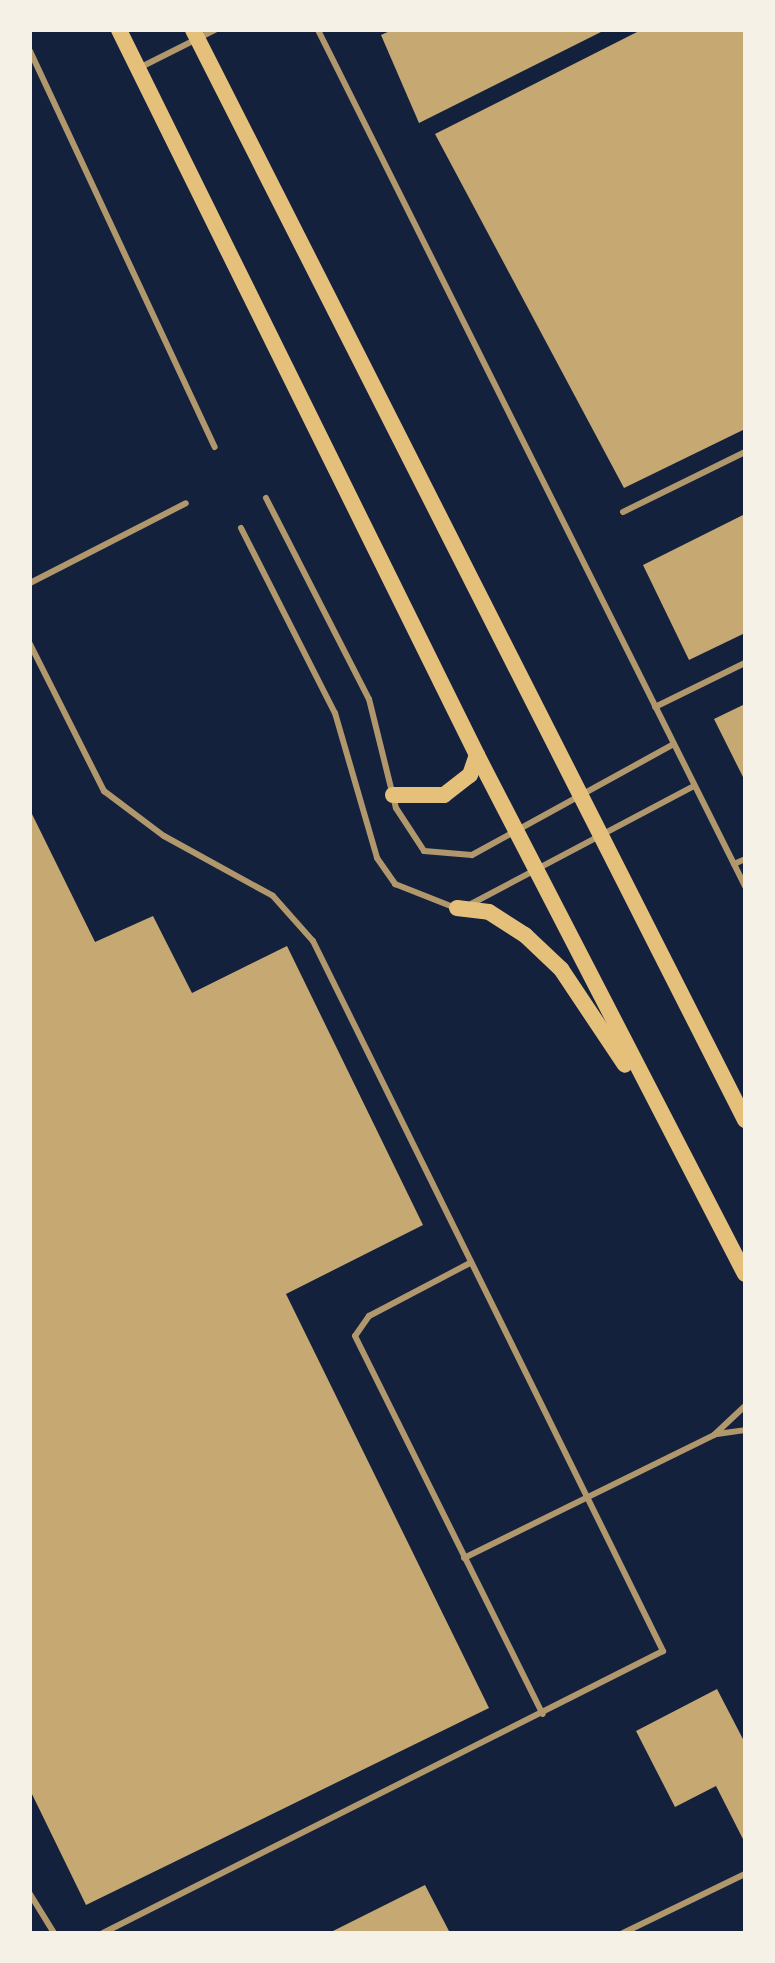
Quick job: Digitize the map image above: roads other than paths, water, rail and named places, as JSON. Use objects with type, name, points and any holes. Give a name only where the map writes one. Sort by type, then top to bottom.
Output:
[{"type":"main road","points":[[119,30],[477,755],[745,1274]]},
{"type":"main road","points":[[196,34],[745,1120]]},
{"type":"main road","points":[[393,795],[444,795],[470,775],[477,755]]},
{"type":"main road","points":[[457,908],[489,912],[561,969],[669,1129]]},
{"type":"lane","points":[[138,69],[196,34],[215,30]]},
{"type":"lane","points":[[318,30],[745,886]]},
{"type":"lane","points":[[30,51],[215,447]]},
{"type":"lane","points":[[623,512],[745,452]]},
{"type":"lane","points":[[266,498],[369,699],[405,832],[434,856],[472,855],[578,794],[674,744]]},
{"type":"lane","points":[[30,583],[186,503]]},
{"type":"lane","points":[[241,528],[335,713],[377,858],[395,884],[457,908],[536,872],[694,786]]},
{"type":"lane","points":[[30,644],[104,791],[164,836],[273,896],[313,941],[663,1651],[103,1933]]},
{"type":"lane","points":[[655,707],[745,663]]},
{"type":"lane","points":[[734,864],[745,859]]},
{"type":"lane","points":[[470,1263],[369,1316],[355,1336],[543,1714]]},
{"type":"lane","points":[[714,1435],[745,1406]]},
{"type":"lane","points":[[464,1558],[714,1435],[745,1430]]},
{"type":"lane","points":[[623,1933],[745,1874]]},
{"type":"lane","points":[[30,1894],[54,1933]]}]
